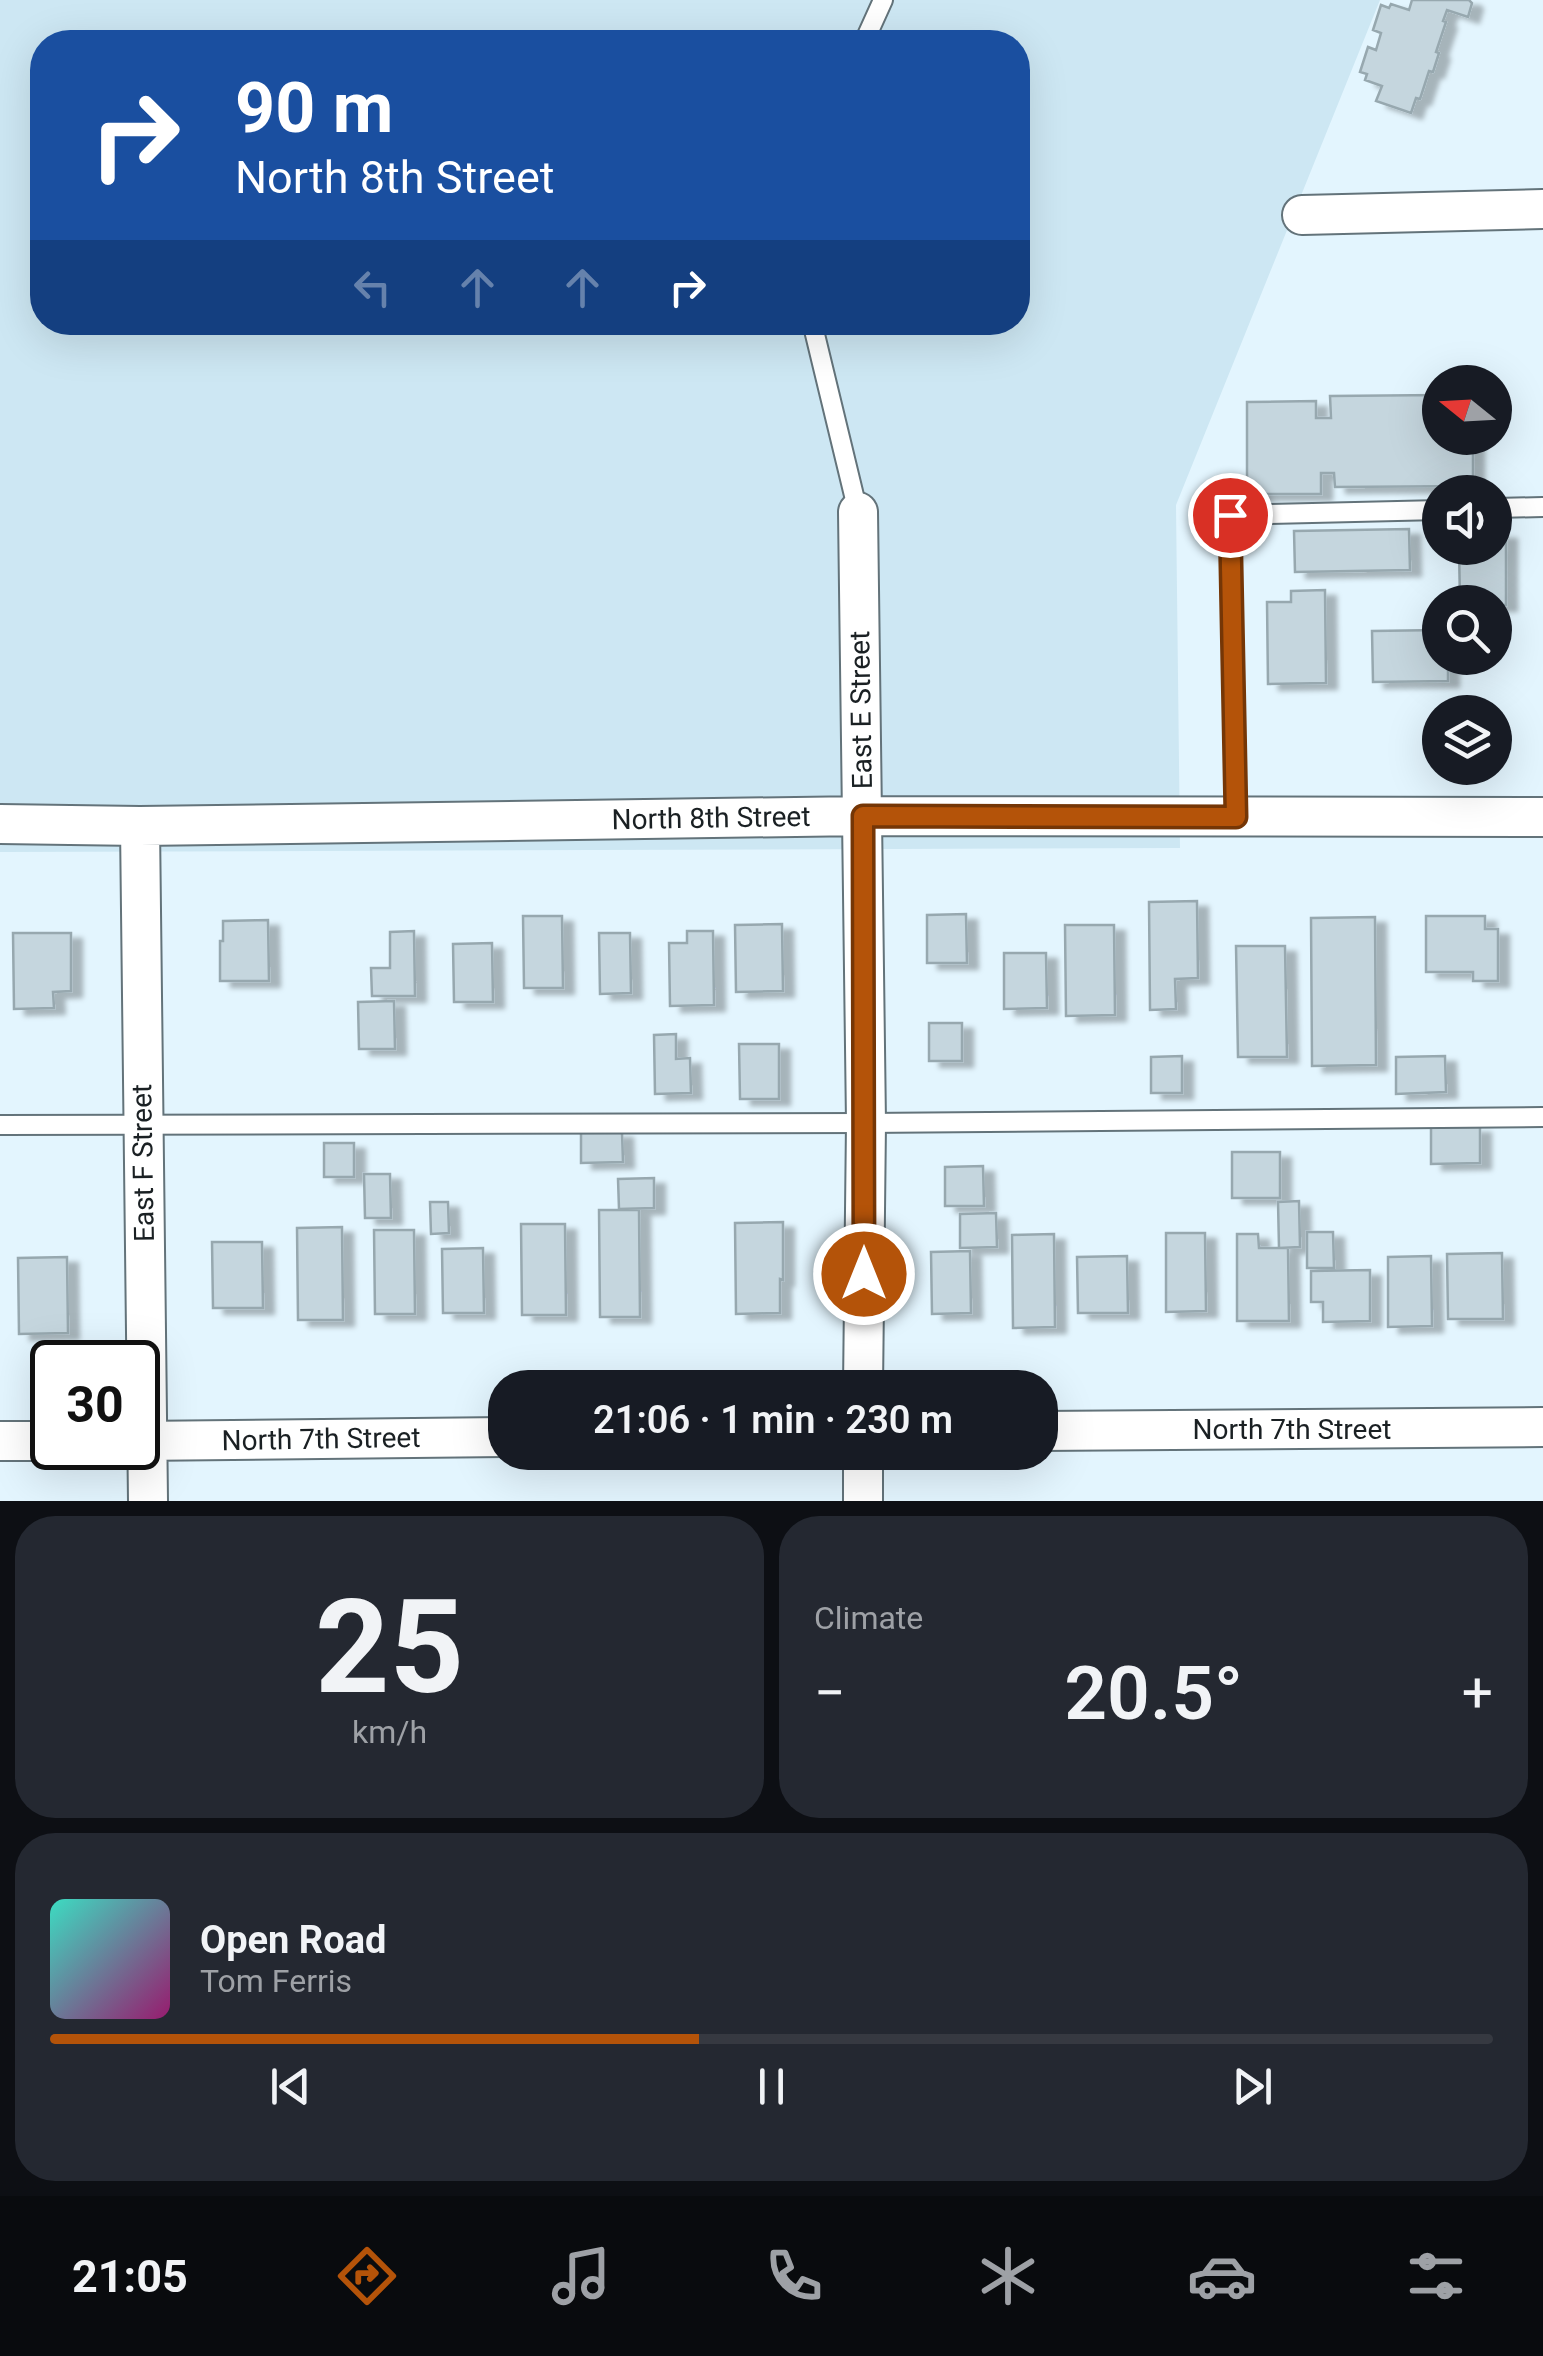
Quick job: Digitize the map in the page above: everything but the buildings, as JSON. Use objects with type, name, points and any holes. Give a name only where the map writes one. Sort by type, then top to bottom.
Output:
[{"type":"street","points":[[1302,216],[1543,209]]},
{"type":"street","name":"East E Street","points":[[858,512],[866,1123],[864,1370]]},
{"type":"street","name":"North 8th Street","points":[[0,824],[140,826],[863,816],[1543,817]]},
{"type":"street","name":"East F Street","points":[[140,826],[142,1340]]},
{"type":"street","name":"North 7th Street","points":[[1058,1431],[1543,1427]]},
{"type":"street","name":"North 7th Street","points":[[160,1441],[488,1437]]},
{"type":"street","points":[[0,1441],[30,1441]]},
{"type":"street","name":"East F Street","points":[[145,1470],[148,1501]]},
{"type":"street","points":[[863,1470],[863,1501]]},
{"type":"lane","points":[[869,30],[883,0]]},
{"type":"lane","points":[[815,335],[858,512]]},
{"type":"lane","points":[[1512,508],[1543,507]]},
{"type":"lane","points":[[1236,817],[1230,515],[1422,510]]},
{"type":"lane","points":[[0,1124],[1543,1117]]},
{"type":"shaded area","points":[[0,0],[1380,0],[1176,505],[1180,848],[0,852]]},
{"type":"route","points":[[864,1274],[863,816],[1236,817],[1230,515]]}]
